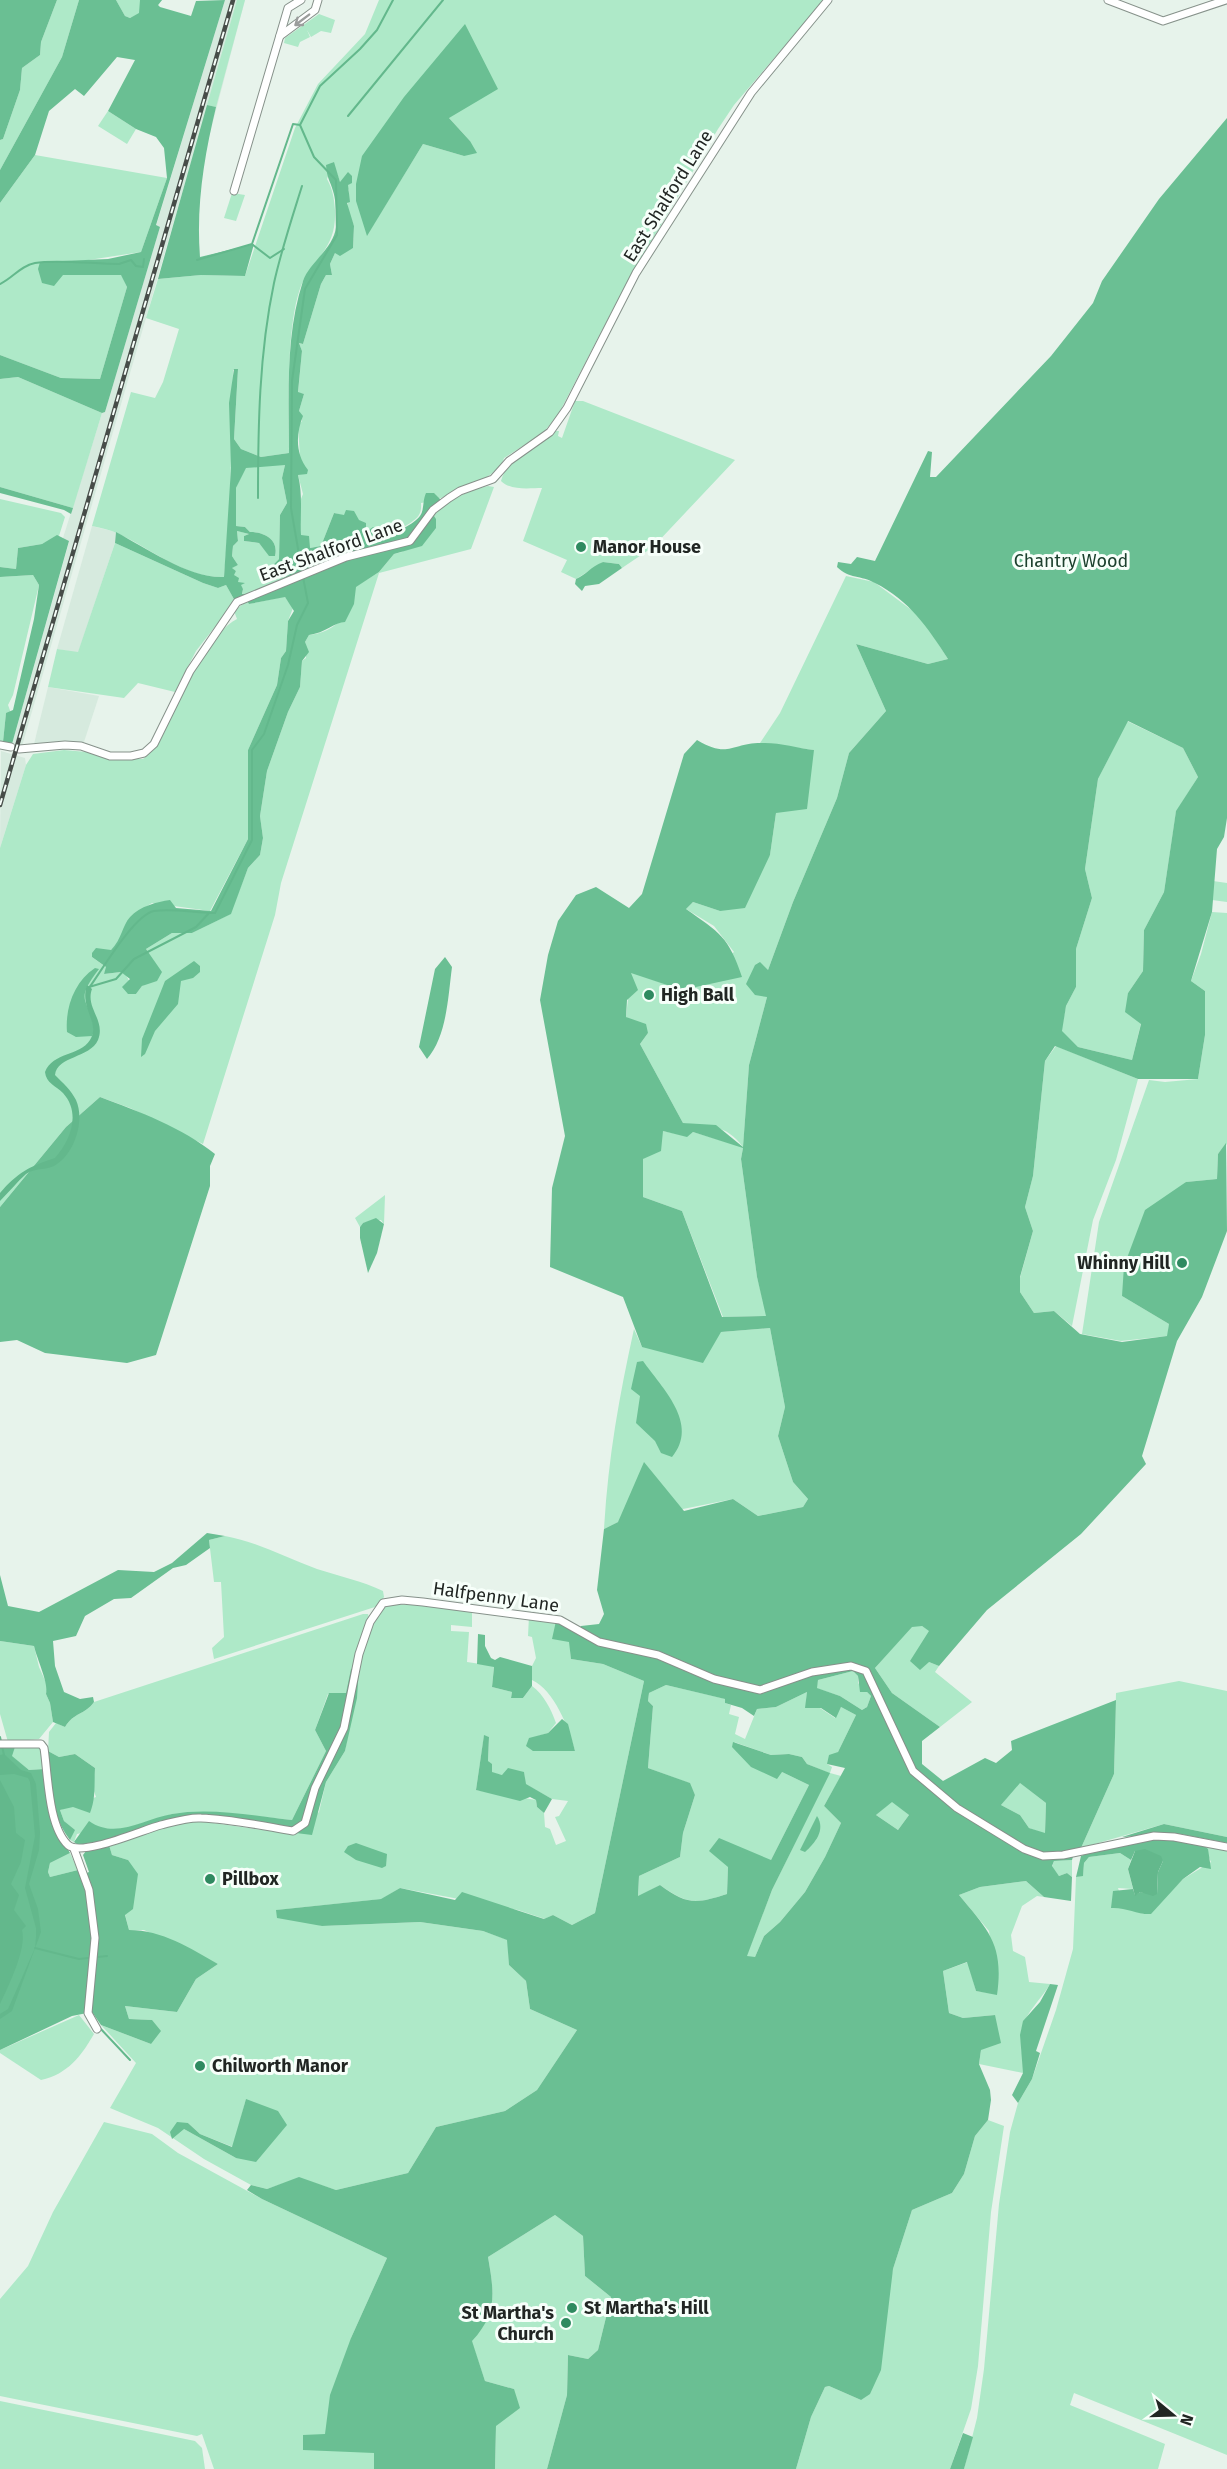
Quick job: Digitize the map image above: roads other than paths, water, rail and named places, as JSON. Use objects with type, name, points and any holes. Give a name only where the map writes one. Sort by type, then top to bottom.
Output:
[{"type":"street","points":[[234,191],[288,8],[301,0]]},
{"type":"street","points":[[280,36],[315,10],[318,0]]},
{"type":"street","name":"East Shalford Lane","points":[[0,745],[15,748],[65,744],[81,746],[110,756],[132,756],[144,753],[154,744],[185,679],[233,605],[296,576],[346,557],[410,541],[433,510],[460,491],[494,480],[509,461],[549,432],[567,408],[636,273],[751,93],[828,0]]},
{"type":"street","points":[[1108,0],[1162,21],[1226,0]]},
{"type":"street","name":"Halfpenny Lane","points":[[74,1849],[89,1848],[160,1825],[200,1817],[293,1831],[305,1823],[315,1788],[344,1728],[359,1654],[370,1622],[382,1604],[402,1600],[513,1612],[560,1620],[599,1642],[658,1654],[714,1679],[760,1690],[812,1672],[851,1666],[866,1671],[913,1771],[957,1808],[1024,1849],[1043,1856],[1063,1855],[1154,1836],[1174,1837],[1227,1847]]},
{"type":"street","points":[[3,1744],[41,1744],[44,1748],[50,1796],[58,1828],[68,1845],[74,1849],[89,1890],[95,1938],[88,2013],[97,2029]]},
{"type":"waterway","points":[[300,125],[320,86],[377,30],[393,0]]},
{"type":"waterway","points":[[348,116],[443,0]]},
{"type":"waterway","points":[[197,260],[252,244],[293,124],[300,125]]},
{"type":"waterway","points":[[300,125],[314,157],[336,180],[337,235],[305,289],[292,381],[291,508],[302,572]]},
{"type":"waterway","points":[[258,498],[259,417],[265,337],[277,271],[302,186]]},
{"type":"waterway","points":[[253,245],[270,258],[284,249]]},
{"type":"waterway","points":[[0,284],[35,263],[119,264],[131,260],[136,266],[143,267],[144,259]]},
{"type":"waterway","points":[[89,988],[128,932],[146,915],[161,910],[215,913],[252,840],[252,750],[264,734],[288,665],[297,625],[308,603],[303,577]]},
{"type":"waterway","points":[[89,987],[116,979],[134,959],[196,927],[209,913]]},
{"type":"waterway","points":[[0,1737],[4,1755]]},
{"type":"waterway","points":[[35,1948],[79,1959],[107,1956]]},
{"type":"waterway","points":[[99,2027],[130,2060]]},
{"type":"railway","points":[[0,805],[233,0]]},
{"type":"place","name":"Manor House","points":[[581,547]]},
{"type":"place","name":"High Ball","points":[[649,995]]},
{"type":"place","name":"Whinny Hill","points":[[1182,1263]]},
{"type":"place","name":"Pillbox","points":[[210,1879]]},
{"type":"place","name":"Chilworth Manor","points":[[200,2066]]},
{"type":"place","name":"St Martha's Hill","points":[[572,2308]]},
{"type":"place","name":"St Martha's Church","points":[[566,2323]]},
{"type":"park label","name":"Chantry Wood","points":[[1071,561]]}]
